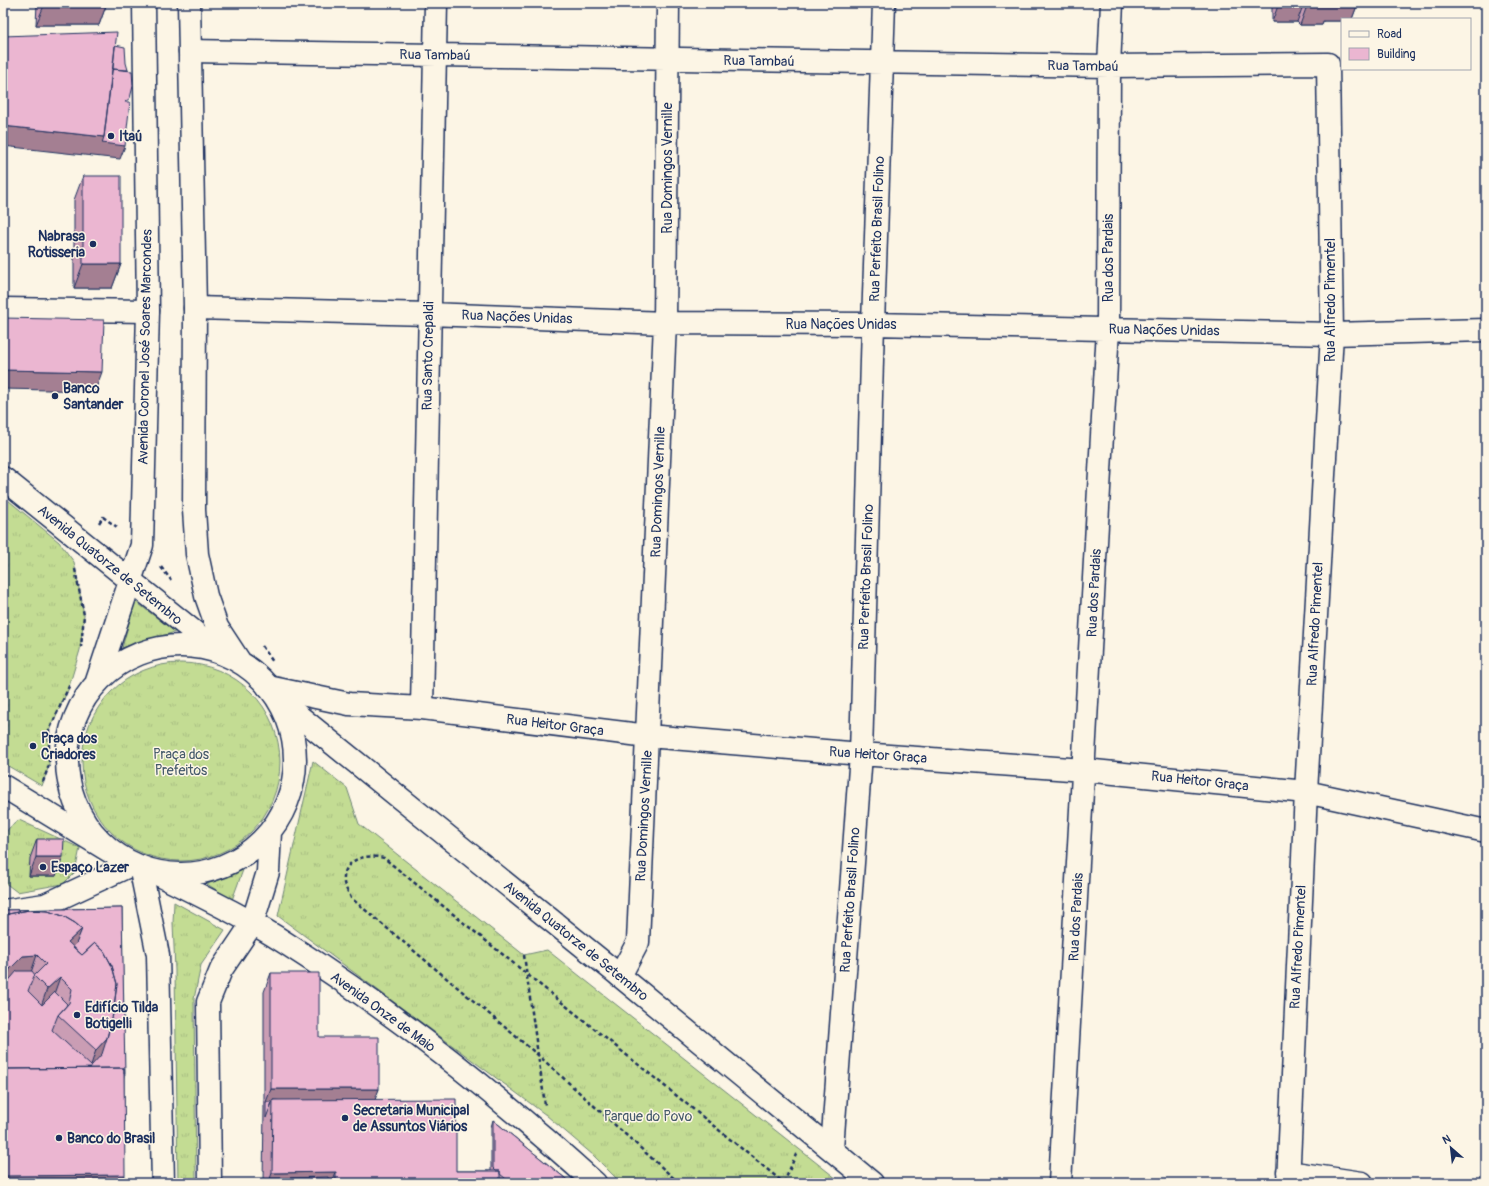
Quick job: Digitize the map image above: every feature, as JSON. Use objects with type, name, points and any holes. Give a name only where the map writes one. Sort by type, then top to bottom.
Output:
[{"type":"street","name":"Avenida Coronel José Soares Marcondes","points":[[96,684],[142,545],[148,311],[144,3]]},
{"type":"street","points":[[189,3],[195,308],[194,510],[197,554],[206,596],[217,627],[241,663]]},
{"type":"street","name":"Rua Santo Crepaldi","points":[[422,708],[436,3]]},
{"type":"street","name":"Rua Domingos Vernille","points":[[620,976],[638,942],[665,323],[668,3]]},
{"type":"street","name":"Rua Perfeito Brasil Folino","points":[[832,1149],[861,754],[884,3]]},
{"type":"street","name":"Rua dos Pardais","points":[[1060,1183],[1108,329],[1109,66],[1112,3]]},
{"type":"street","name":"Rua Tambaú","points":[[190,51],[1109,66],[1328,64]]},
{"type":"street","name":"Rua Alfredo Pimentel","points":[[1288,1178],[1306,792],[1332,334],[1328,64]]},
{"type":"street","name":"Rua Nações Unidas","points":[[195,308],[429,314],[665,323],[873,324],[1332,334],[1486,330]]},
{"type":"street","points":[[3,309],[148,311]]},
{"type":"street","name":"Avenida Quatorze de Setembro","points":[[3,478],[218,651]]},
{"type":"street","points":[[165,647],[218,651],[241,663],[253,670],[273,693],[289,719],[296,758],[291,789],[283,815],[270,832],[230,863],[191,874],[136,864],[91,832],[72,797],[66,757],[74,718],[96,684],[127,659],[165,647]]},
{"type":"street","name":"Avenida Quatorze de Setembro","points":[[273,693],[872,1183]]},
{"type":"street","name":"Rua Heitor Graça","points":[[273,693],[349,704],[422,708],[648,736],[861,754],[1084,770],[1306,792],[1486,831]]},
{"type":"street","name":"Avenida Onze de Maio","points":[[3,786],[136,864],[252,924],[286,944],[382,1008],[512,1110],[595,1183]]},
{"type":"street","points":[[210,1183],[208,1002],[220,970],[252,924],[268,872],[270,832]]},
{"type":"street","points":[[3,911],[45,905],[136,864]]},
{"type":"street","points":[[136,864],[158,955],[163,1183]]},
{"type":"street","points":[[1288,1178],[1362,1183]]},
{"type":"path","points":[[74,562],[84,615],[80,650]]},
{"type":"path","points":[[42,786],[49,764],[49,731],[68,690],[72,677]]},
{"type":"path","points":[[679,1183],[538,1055],[351,898],[344,884],[346,871],[351,862],[361,857],[374,855],[384,858],[784,1183],[799,1148]]},
{"type":"path","points":[[524,955],[545,1108]]},
{"type":"green space","points":[[3,496],[59,542],[74,562],[84,615],[80,650],[68,690],[49,731],[49,765],[42,786],[3,763]]},
{"type":"green space","points":[[135,601],[175,632],[122,648]]},
{"type":"green space","name":"Praça dos Prefeitos","points":[[181,663],[200,665],[219,671],[236,680],[251,692],[263,707],[272,724],[278,743],[280,762],[278,781],[272,800],[263,817],[251,832],[236,844],[219,853],[200,859],[181,861],[162,859],[143,853],[126,844],[111,832],[99,817],[90,800],[84,781],[82,762],[84,743],[90,724],[99,707],[111,692],[126,680],[143,671],[162,665]]},
{"type":"green space","name":"Parque do Povo","points":[[313,761],[347,788],[359,824],[524,955],[547,950],[842,1183],[621,1183],[593,1155],[546,1115],[278,916]]},
{"type":"green space","points":[[19,820],[80,848],[75,872],[63,884],[17,892],[4,882],[3,837],[9,828]]},
{"type":"green space","points":[[243,870],[232,900],[207,884]]},
{"type":"green space","points":[[174,902],[225,930],[201,965],[194,999],[196,1183],[178,1183],[173,923]]},
{"type":"building","points":[[117,32],[104,137],[3,126],[3,36]]},
{"type":"building","points":[[115,45],[125,47],[128,70],[113,69]]},
{"type":"building","name":"Itaú","points":[[112,69],[132,71],[133,86],[130,98],[125,102],[130,102],[125,146],[102,143]]},
{"type":"building","points":[[83,176],[121,176],[121,264],[83,264]]},
{"type":"building","points":[[3,318],[104,320],[102,372],[3,370]]},
{"type":"building","points":[[37,839],[64,839],[63,857],[36,857]]},
{"type":"building","points":[[122,908],[125,1074],[124,1068],[3,1069],[3,983],[5,985],[17,971],[32,971],[35,975],[28,991],[42,1005],[55,992],[67,1004],[58,1015],[52,1030],[91,1066],[102,1054],[113,1014],[117,984],[112,966],[104,951],[95,943],[82,955],[73,947],[76,944],[82,929],[75,923],[63,916],[48,911],[29,910],[3,915],[3,910]]},
{"type":"building","points":[[29,910],[48,911],[63,916],[75,923],[82,929],[68,942],[82,955],[95,943],[104,951],[112,966],[117,984],[113,1014],[107,1038],[96,1050],[58,1015],[69,1003],[72,989],[60,977],[47,989],[34,976],[46,964],[37,955],[23,956],[10,969],[3,962],[3,915]]},
{"type":"building","points":[[271,973],[319,973],[319,1037],[379,1037],[379,1089],[271,1089]]},
{"type":"building","name":"Banco do Brasil","points":[[124,1068],[125,1175],[3,1176],[3,1069]]},
{"type":"building","points":[[456,1099],[456,1171],[500,1171],[500,1183],[336,1183],[336,1172],[272,1173],[273,1100]]},
{"type":"building","points":[[266,1102],[272,1102],[266,1118]]},
{"type":"building","points":[[493,1120],[571,1183],[511,1183],[500,1174],[500,1171],[496,1171],[493,1168]]},
{"type":"building","points":[[328,1177],[328,1183],[270,1183],[270,1179]]},
{"type":"building","points":[[143,1180],[143,1183],[49,1183],[49,1181]]},
{"type":"place","name":"Itaú","points":[[111,136]]},
{"type":"place","name":"Nabrasa Rotisseria","points":[[93,244]]},
{"type":"place","name":"Banco Santander","points":[[55,396]]},
{"type":"place","name":"Praça dos Criadores","points":[[33,746]]},
{"type":"place","name":"Espaço Lazer","points":[[43,867]]},
{"type":"place","name":"Edifício Tilda Botigelli","points":[[77,1015]]},
{"type":"place","name":"Secretaria Municipal de Assuntos Viários","points":[[345,1118]]},
{"type":"place","name":"Banco do Brasil","points":[[59,1138]]}]
